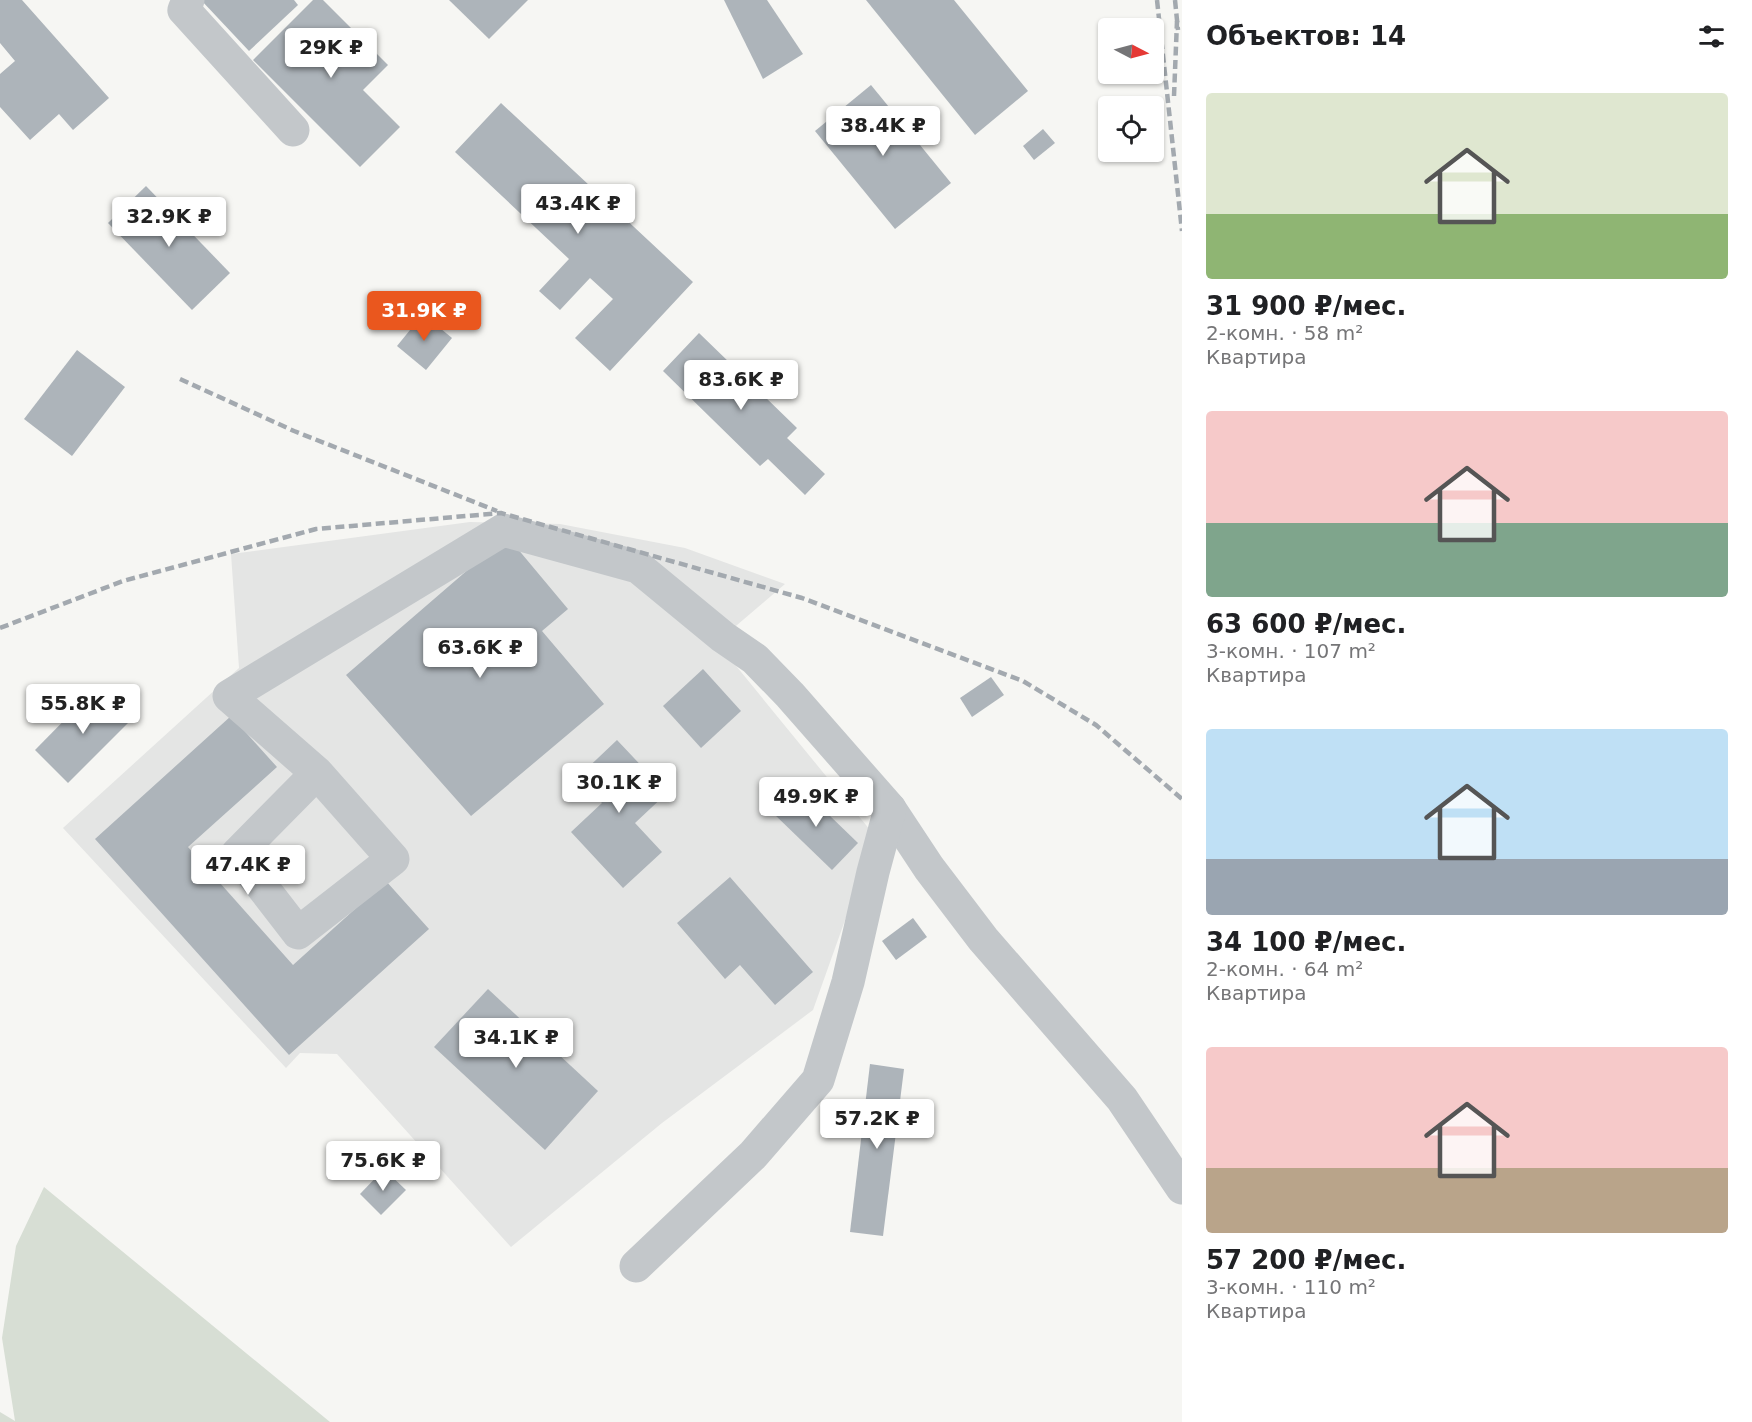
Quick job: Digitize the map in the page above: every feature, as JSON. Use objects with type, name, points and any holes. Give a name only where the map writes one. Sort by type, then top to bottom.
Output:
[{"type":"street","points":[[188,0],[184,9],[293,130]]},
{"type":"street","points":[[317,773],[237,854],[298,933],[393,859],[317,773],[229,696],[503,530],[638,567],[723,637],[755,659],[790,695],[890,809],[929,868],[983,939],[1122,1099],[1182,1188]]},
{"type":"street","points":[[636,1266],[753,1155],[818,1080],[848,982],[890,809]]},
{"type":"shaded area","points":[[470,522],[560,524],[685,548],[785,584],[723,637],[728,656],[875,836],[813,1010],[662,1123],[511,1247],[337,1054],[300,1053],[286,1068],[63,828],[239,668],[231,554]]},
{"type":"shaded area","points":[[44,1187],[330,1422],[0,1422],[0,1412],[15,1421],[2,1338],[16,1246]]},
{"type":"building","points":[[0,0],[22,0],[109,98],[73,130],[59,114],[30,140],[0,107],[0,74],[15,61],[0,43]]},
{"type":"building","points":[[201,0],[294,0],[298,5],[249,51]]},
{"type":"building","points":[[313,0],[323,0],[388,65],[363,90],[400,127],[360,167],[253,60]]},
{"type":"building","points":[[449,0],[528,0],[489,39]]},
{"type":"building","points":[[724,0],[767,0],[803,54],[763,79]]},
{"type":"building","points":[[866,0],[954,0],[1028,91],[975,135]]},
{"type":"building","points":[[871,85],[951,183],[895,229],[815,131]]},
{"type":"building","points":[[501,103],[693,282],[610,371],[575,338],[613,299],[590,278],[560,310],[539,291],[569,259],[455,152]]},
{"type":"building","points":[[1043,129],[1055,143],[1034,160],[1023,146]]},
{"type":"building","points":[[146,186],[230,273],[192,310],[108,223]]},
{"type":"building","points":[[423,314],[452,338],[426,370],[397,346]]},
{"type":"building","points":[[699,333],[797,428],[787,438],[825,474],[805,495],[768,459],[760,466],[663,371]]},
{"type":"building","points":[[77,350],[125,387],[72,456],[24,419]]},
{"type":"building","points":[[507,536],[568,609],[542,631],[604,704],[471,816],[346,675]]},
{"type":"building","points":[[703,669],[741,711],[701,748],[663,706]]},
{"type":"building","points":[[991,677],[1004,695],[972,717],[960,698]]},
{"type":"building","points":[[97,687],[131,720],[68,783],[35,750]]},
{"type":"building","points":[[231,716],[277,767],[188,847],[293,965],[386,881],[429,929],[289,1055],[95,839]]},
{"type":"building","points":[[617,740],[667,793],[635,823],[662,852],[623,888],[571,832],[602,803],[578,777]]},
{"type":"building","points":[[800,787],[858,843],[832,870],[774,814]]},
{"type":"building","points":[[730,877],[813,972],[775,1005],[740,965],[725,979],[677,923]]},
{"type":"building","points":[[913,918],[927,937],[896,960],[882,941]]},
{"type":"building","points":[[488,989],[598,1091],[545,1150],[434,1047]]},
{"type":"building","points":[[870,1064],[904,1069],[883,1236],[850,1232]]},
{"type":"building","points":[[384,1169],[406,1190],[381,1215],[360,1194]]},
{"type":"railway","points":[[1157,0],[1182,231]]},
{"type":"railway","points":[[1175,0],[1178,30]]},
{"type":"railway","points":[[1174,96],[1177,21]]},
{"type":"railway","points":[[180,379],[294,431],[497,511]]},
{"type":"railway","points":[[0,628],[123,581],[316,529],[501,513],[802,598],[1023,681],[1096,725],[1182,799]]}]
